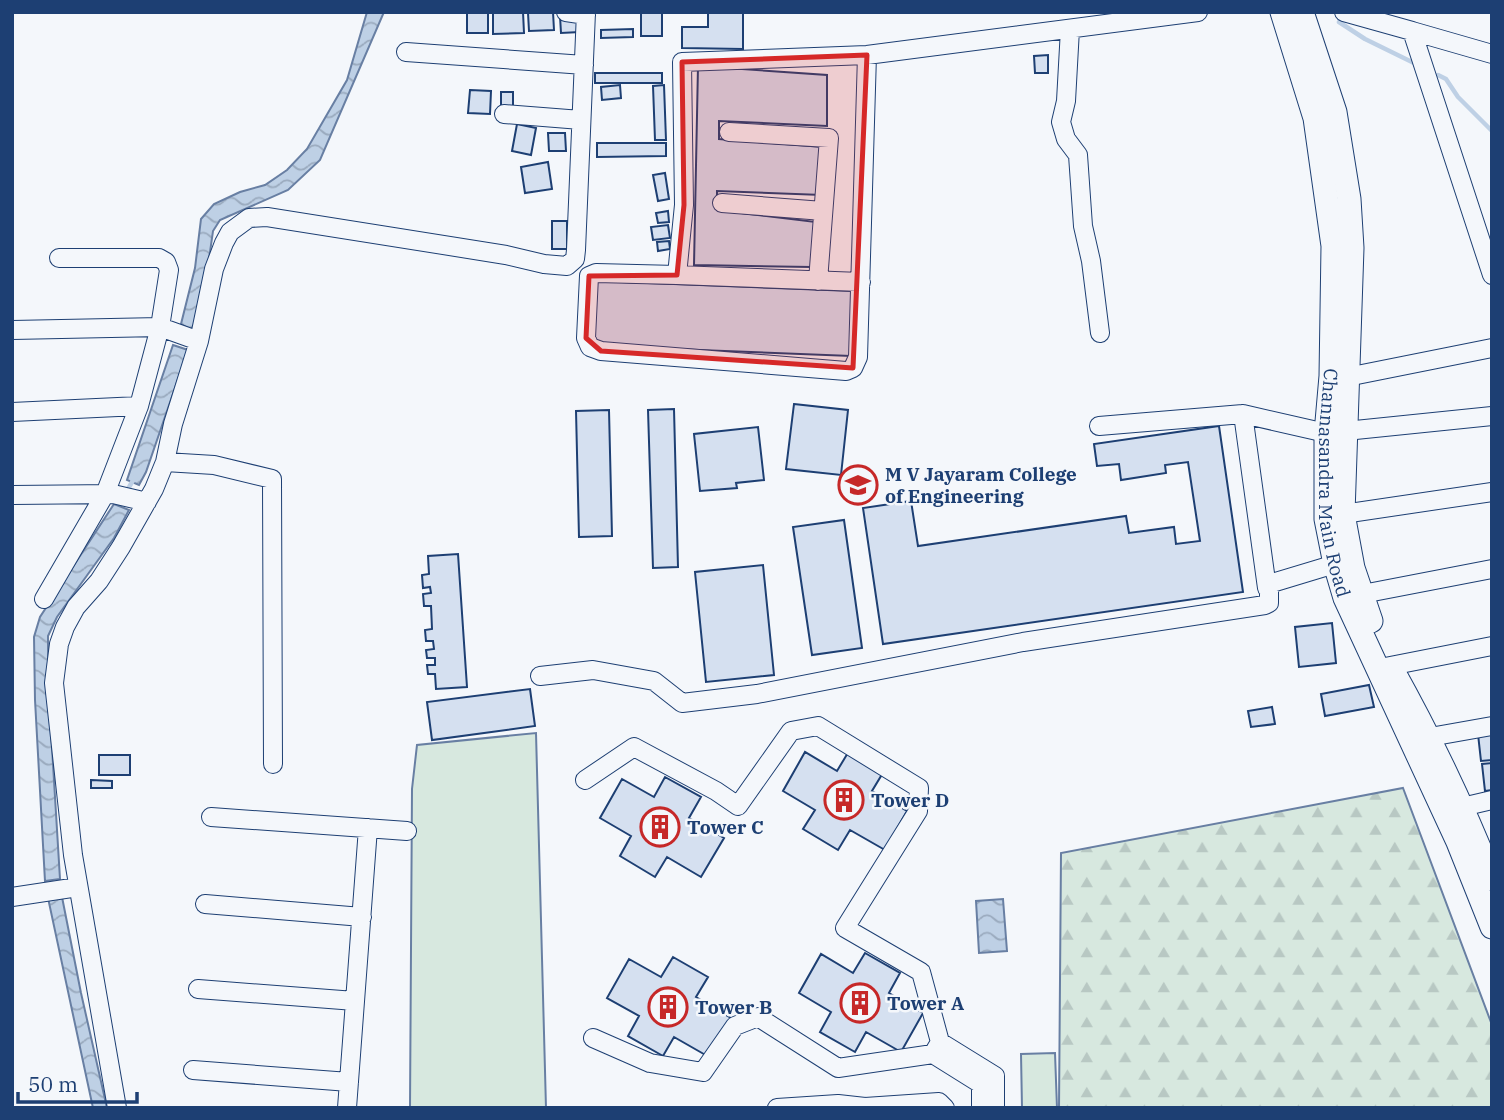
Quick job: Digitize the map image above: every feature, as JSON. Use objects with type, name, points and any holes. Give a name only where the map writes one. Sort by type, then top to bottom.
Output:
[{"type":"main road","name":"Channasandra Main Road","points":[[1282,12],[1315,118],[1332,155],[1352,248],[1347,377],[1335,432],[1326,519],[1335,564],[1353,596],[1384,667],[1492,927]]},
{"type":"main road","name":"Channasandra Main Road","points":[[1302,12],[1335,112],[1332,155],[1331,376],[1353,596]]},
{"type":"main road","name":"Channasandra Main Road","points":[[1384,667],[1430,737],[1492,879]]},
{"type":"street","points":[[117,1108],[71,888],[54,683],[59,644],[76,607],[99,581],[125,497],[139,406],[181,334],[224,243],[230,233],[249,218],[267,217],[506,255],[544,264],[567,266],[575,259],[586,14],[566,12]]},
{"type":"street","points":[[677,275],[684,205],[682,62],[867,55],[1198,12]]},
{"type":"street","points":[[1344,12],[1492,54]]},
{"type":"street","points":[[1070,29],[1066,101],[1061,122],[1066,139],[1079,155],[1083,226],[1091,261],[1100,333]]},
{"type":"street","points":[[1412,31],[1492,275]]},
{"type":"street","points":[[406,52],[584,65]]},
{"type":"street","points":[[862,282],[596,273],[589,276],[586,338],[590,347],[601,351],[846,371],[853,368],[858,357],[862,282],[867,55]]},
{"type":"street","points":[[504,114],[581,120]]},
{"type":"street","points":[[729,132],[829,138],[818,281]]},
{"type":"street","points":[[722,203],[823,211]]},
{"type":"street","points":[[44,599],[125,497],[165,462],[173,424],[181,334],[166,262],[159,258],[59,258]]},
{"type":"street","points":[[12,330],[181,334]]},
{"type":"street","points":[[1347,377],[1492,348]]},
{"type":"street","points":[[12,412],[139,406]]},
{"type":"street","points":[[540,676],[593,670],[654,681],[682,703],[757,694],[1023,642],[1265,605],[1269,603],[1243,414]]},
{"type":"street","points":[[1099,426],[1243,414],[1335,432],[1492,415]]},
{"type":"street","points":[[165,462],[214,465],[272,479],[273,764]]},
{"type":"street","points":[[1343,514],[1492,492]]},
{"type":"street","points":[[12,495],[125,497]]},
{"type":"street","points":[[1267,588],[1269,584],[1335,564]]},
{"type":"street","points":[[1353,596],[1492,569]]},
{"type":"street","points":[[1384,667],[1492,646]]},
{"type":"street","points":[[585,780],[634,747],[716,791],[738,806],[791,731],[818,726],[919,788],[918,811],[845,928],[921,972],[937,1048],[981,1084],[981,1108]]},
{"type":"street","points":[[1430,737],[1492,726]]},
{"type":"street","points":[[1462,807],[1492,800]]},
{"type":"street","points":[[211,817],[407,831]]},
{"type":"street","points":[[347,1108],[368,828]]},
{"type":"street","points":[[12,897],[71,888]]},
{"type":"street","points":[[205,904],[362,916]]},
{"type":"street","points":[[198,989],[355,1001]]},
{"type":"street","points":[[593,1038],[650,1063],[703,1072],[735,1026],[758,1017],[838,1068],[937,1048],[995,1076],[995,1108]]},
{"type":"street","points":[[193,1070],[349,1082]]},
{"type":"street","points":[[777,1108],[838,1104],[865,1107],[939,1102],[945,1108]]},
{"type":"highlighted area","points":[[867,55],[853,368],[601,351],[586,338],[589,276],[677,275],[684,205],[682,62]]},
{"type":"green space","points":[[536,733],[546,1108],[410,1108],[412,789],[417,745]]},
{"type":"green space","points":[[1403,788],[1492,1025],[1492,1108],[1059,1108],[1061,853]]},
{"type":"green space","points":[[1055,1053],[1057,1108],[1022,1108],[1021,1054]]},
{"type":"water","points":[[367,12],[384,12],[320,160],[288,190],[220,220],[213,231],[207,273],[193,331],[181,324],[195,268],[201,219],[214,204],[240,192],[265,185],[287,170],[307,149],[347,80]]},
{"type":"water","points":[[173,345],[188,350],[146,472],[139,485],[127,480]]},
{"type":"water","points":[[114,504],[129,510],[114,538],[57,617],[48,636],[48,682],[60,879],[45,881],[34,637],[40,617]]},
{"type":"water","points":[[62,897],[107,1108],[93,1108],[48,898]]},
{"type":"water","points":[[1003,899],[1007,951],[979,953],[976,901]]},
{"type":"building","points":[[467,12],[488,12],[488,33],[467,33]]},
{"type":"building","points":[[493,12],[523,12],[524,33],[493,34]]},
{"type":"building","points":[[553,12],[554,30],[529,31],[528,13]]},
{"type":"building","points":[[641,12],[662,12],[662,36],[641,36]]},
{"type":"building","points":[[708,12],[743,12],[743,49],[682,48],[682,27],[708,27]]},
{"type":"building","points":[[579,15],[580,32],[561,33],[560,16]]},
{"type":"building","points":[[633,29],[633,37],[601,38],[601,30]]},
{"type":"building","points":[[1048,55],[1048,73],[1035,73],[1034,56]]},
{"type":"building","points":[[698,66],[827,75],[827,126],[719,121],[719,139],[823,147],[822,195],[717,191],[717,210],[816,222],[811,267],[694,265]]},
{"type":"building","points":[[595,73],[662,73],[662,83],[595,83]]},
{"type":"building","points":[[620,85],[621,98],[602,100],[601,87]]},
{"type":"building","points":[[664,85],[666,140],[655,140],[653,86]]},
{"type":"building","points":[[470,90],[491,91],[490,114],[468,113]]},
{"type":"building","points":[[501,92],[513,92],[513,110],[501,109]]},
{"type":"building","points":[[517,124],[536,128],[531,155],[512,151]]},
{"type":"building","points":[[548,133],[565,133],[566,151],[549,151]]},
{"type":"building","points":[[597,143],[666,143],[666,156],[597,157]]},
{"type":"building","points":[[548,162],[552,189],[525,193],[521,167]]},
{"type":"building","points":[[665,173],[669,199],[658,201],[653,175]]},
{"type":"building","points":[[668,211],[669,222],[658,223],[656,213]]},
{"type":"building","points":[[552,221],[567,221],[567,249],[552,249]]},
{"type":"building","points":[[668,225],[670,238],[653,240],[651,227]]},
{"type":"building","points":[[669,241],[670,249],[658,251],[657,242]]},
{"type":"building","points":[[596,281],[853,291],[851,356],[594,346]]},
{"type":"building","points":[[794,404],[848,410],[841,475],[786,469]]},
{"type":"building","points":[[674,409],[678,567],[653,568],[648,410]]},
{"type":"building","points":[[609,410],[612,536],[579,537],[576,411]]},
{"type":"building","points":[[1219,426],[1243,592],[883,644],[863,508],[911,501],[918,546],[1126,516],[1129,533],[1174,527],[1176,544],[1200,541],[1188,462],[1165,465],[1166,473],[1121,480],[1119,464],[1097,466],[1094,444]]},
{"type":"building","points":[[758,427],[764,480],[736,483],[737,488],[700,491],[694,434]]},
{"type":"building","points":[[844,520],[862,648],[812,655],[793,527]]},
{"type":"building","points":[[458,554],[467,687],[436,689],[435,674],[428,674],[427,665],[435,665],[435,658],[427,658],[426,650],[434,649],[433,641],[426,641],[425,630],[432,629],[431,606],[424,606],[423,594],[431,593],[430,587],[423,588],[422,575],[429,574],[428,556]]},
{"type":"building","points":[[763,565],[774,675],[706,682],[695,572]]},
{"type":"building","points":[[1332,623],[1336,663],[1299,667],[1295,627]]},
{"type":"building","points":[[1369,685],[1374,707],[1325,716],[1321,694]]},
{"type":"building","points":[[530,689],[535,726],[432,740],[427,702]]},
{"type":"building","points":[[1272,707],[1275,724],[1251,727],[1248,711]]},
{"type":"building","points":[[1492,732],[1492,760],[1481,761],[1478,734]]},
{"type":"building","name":"Tower D","points":[[849,751],[884,771],[872,791],[907,811],[885,850],[850,830],[838,850],[803,829],[815,810],[783,791],[805,752],[837,771]]},
{"type":"building","points":[[99,755],[130,755],[130,775],[99,775]]},
{"type":"building","points":[[1492,763],[1492,790],[1485,791],[1482,764]]},
{"type":"building","name":"Tower C","points":[[665,777],[701,797],[689,818],[724,838],[701,877],[667,857],[655,877],[620,856],[631,836],[600,818],[622,779],[654,797]]},
{"type":"building","points":[[91,780],[112,781],[112,788],[91,788]]},
{"type":"building","name":"Tower A","points":[[865,953],[900,973],[889,993],[923,1013],[901,1052],[866,1032],[855,1052],[820,1032],[831,1012],[799,993],[821,954],[853,973]]},
{"type":"building","name":"Tower B","points":[[673,957],[708,977],[696,997],[731,1018],[709,1057],[674,1037],[663,1056],[628,1036],[639,1016],[607,998],[629,959],[661,977]]},
{"type":"waterway","points":[[1339,22],[1365,39],[1416,64]]},
{"type":"waterway","points":[[1438,75],[1446,79],[1458,97],[1492,131]]},
{"type":"waterway","points":[[125,494],[135,477]]},
{"type":"place","name":"M V Jayaram College of Engineering","points":[[858,485]]},
{"type":"place","name":"Tower D","points":[[844,800]]},
{"type":"place","name":"Tower C","points":[[660,827]]},
{"type":"place","name":"Tower A","points":[[860,1003]]},
{"type":"place","name":"Tower B","points":[[668,1007]]}]
